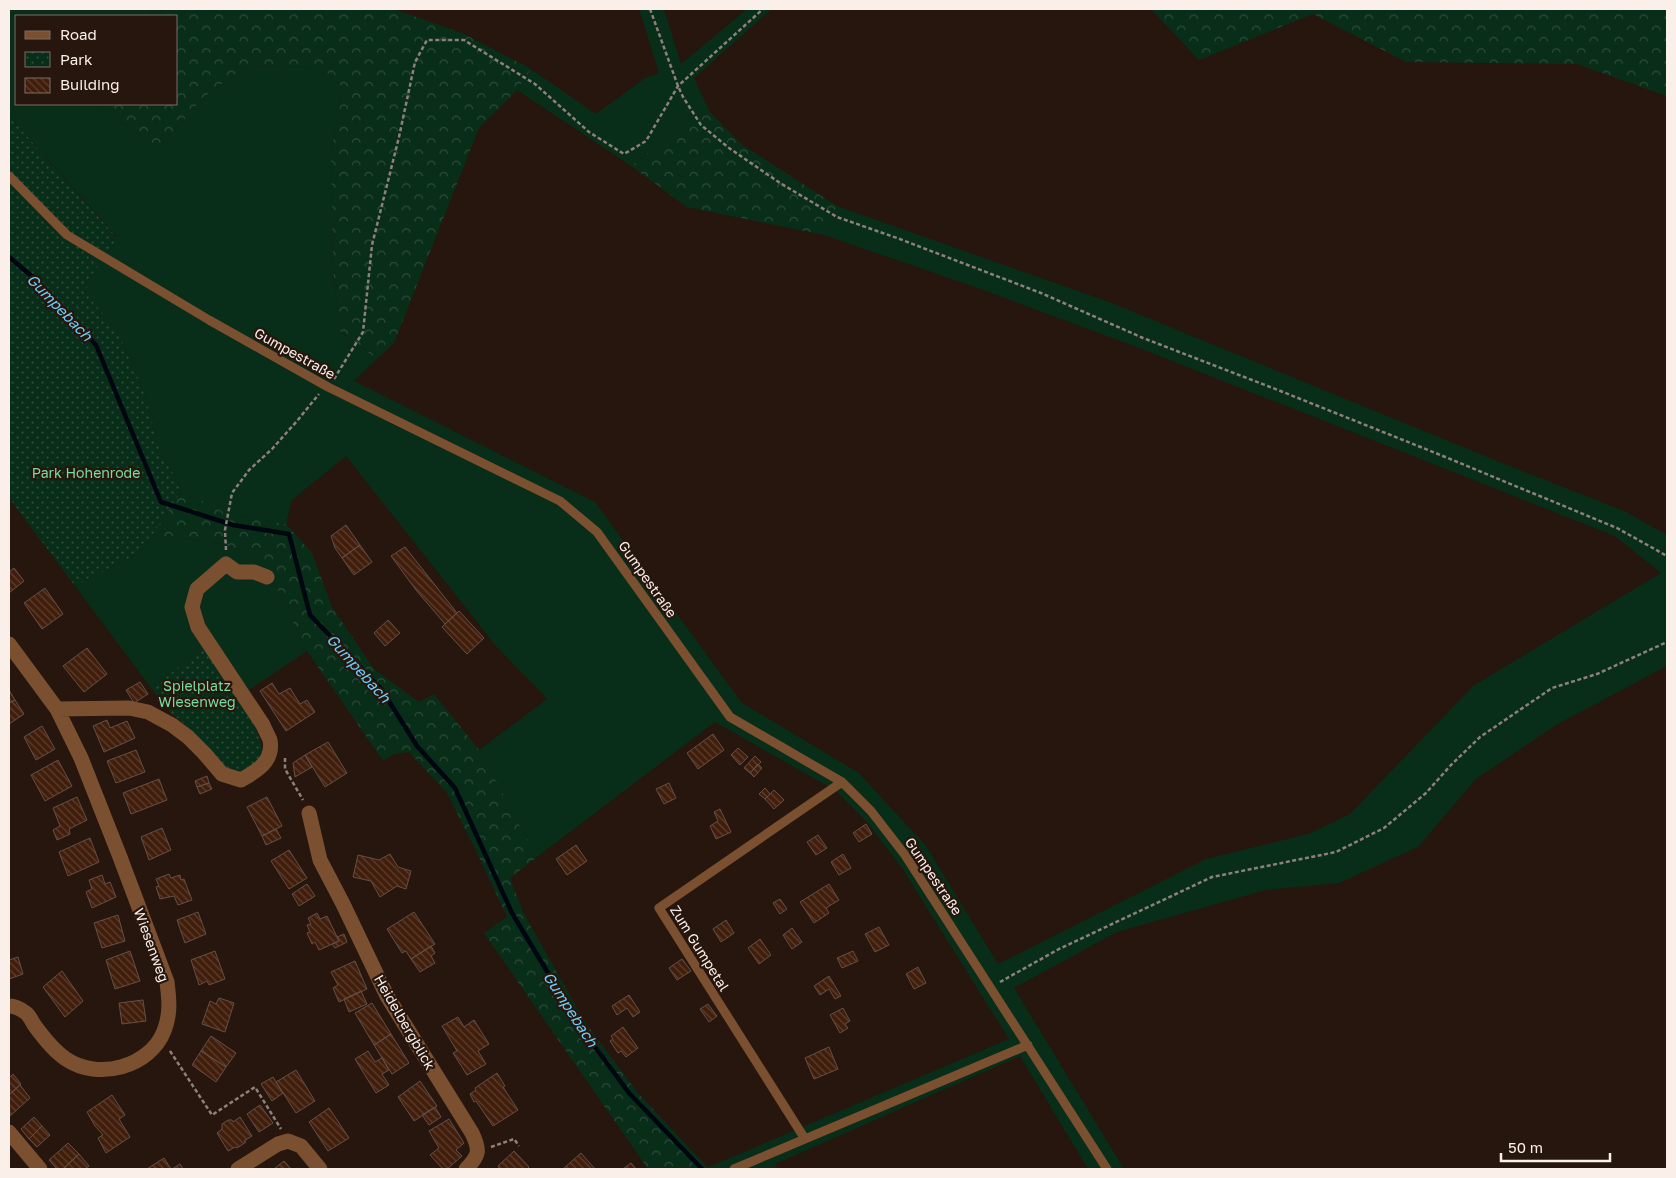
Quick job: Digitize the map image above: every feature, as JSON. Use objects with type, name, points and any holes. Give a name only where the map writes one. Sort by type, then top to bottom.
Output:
[{"type":"street","points":[[58,709],[129,708],[148,712],[172,725],[188,737],[222,774],[241,780],[257,772],[266,762],[270,753],[270,740],[263,725],[198,627],[192,607],[197,589],[226,564],[238,572],[254,572],[267,577]]},
{"type":"street","name":"Wiesenweg","points":[[9,644],[58,709],[81,758],[167,982],[170,1001],[168,1019],[161,1037],[149,1052],[138,1060],[108,1070],[94,1070],[67,1060],[51,1045],[27,1014],[15,1006],[9,1006]]},
{"type":"street","name":"Heidelbergblick","points":[[310,812],[320,860],[387,996],[472,1132],[478,1145],[477,1151]]},
{"type":"street","points":[[9,1132],[40,1169]]},
{"type":"street","points":[[238,1169],[278,1144],[288,1141],[301,1146],[320,1169]]},
{"type":"street","points":[[466,1169],[477,1156],[477,1151]]},
{"type":"lane","name":"Gumpestraße","points":[[9,176],[67,235],[209,320],[328,388],[560,501],[597,532],[730,717],[842,782],[872,811],[905,855],[1107,1169]]},
{"type":"lane","name":"Zum Gumpetal","points":[[805,1139],[659,908],[842,782]]},
{"type":"lane","points":[[734,1169],[1028,1045]]},
{"type":"path","points":[[650,9],[682,97],[701,125],[729,148],[780,183],[836,217],[898,238],[1041,293],[1143,338],[1252,379],[1446,458],[1617,528],[1667,556]]},
{"type":"path","points":[[226,539],[225,530],[232,493],[249,470],[272,449],[316,396],[328,388],[363,332],[372,245],[399,137],[415,62],[427,40],[464,40],[535,84],[589,132],[624,154],[646,141],[678,86],[763,9]]},
{"type":"path","points":[[990,987],[1059,950],[1212,877],[1336,852],[1384,828],[1426,793],[1450,765],[1480,737],[1552,688],[1597,674],[1667,642]]},
{"type":"path","points":[[270,753],[284,754],[285,769],[310,812]]},
{"type":"path","points":[[161,1037],[212,1115],[254,1087],[288,1141]]},
{"type":"path","points":[[477,1151],[514,1139],[519,1146]]},
{"type":"green space","points":[[9,9],[167,9],[141,15],[15,15],[15,105],[102,105],[103,110],[159,148],[204,97],[247,66],[322,68],[343,88],[331,153],[333,270],[340,331],[377,359],[354,381],[595,502],[742,703],[859,773],[926,846],[998,964],[1206,859],[1308,834],[1350,814],[1473,686],[1661,573],[1615,536],[1147,351],[978,288],[824,235],[837,206],[1109,302],[1624,511],[1667,535],[1667,666],[1556,725],[1476,779],[1418,847],[1339,883],[1266,890],[1117,932],[1014,988],[1124,1169],[1088,1169],[1020,1056],[775,1164],[777,1169],[704,1169],[1009,1039],[902,868],[867,822],[836,791],[715,722],[537,857],[479,750],[547,699],[496,646],[346,456],[292,500],[286,524],[223,512],[182,490],[160,450],[142,387],[117,331],[85,292],[92,275],[118,238],[9,116]]},
{"type":"green space","points":[[167,9],[393,9],[462,33],[531,69],[517,90],[479,128],[394,343],[377,359],[340,331],[333,270],[331,153],[343,88],[322,68],[247,66],[204,97],[159,148],[103,110],[102,105],[178,105],[178,15],[141,15]]},
{"type":"green space","points":[[639,9],[664,9],[681,64],[747,9],[772,9],[694,78],[710,112],[693,118],[631,166],[517,90],[531,69],[596,114],[645,78],[659,73]]},
{"type":"green space","points":[[1151,9],[1667,9],[1667,96],[1577,64],[1406,62],[1313,14],[1199,60]]},
{"type":"green space","points":[[710,112],[741,144],[837,206],[824,235],[687,207],[631,166],[693,118]]},
{"type":"green space","name":"Park Hohenrode","points":[[9,116],[118,239],[92,275],[85,292],[117,331],[142,387],[160,450],[182,490],[141,552],[75,586],[9,498]]},
{"type":"green space","points":[[182,490],[224,512],[286,524],[312,553],[332,607],[374,669],[419,702],[434,694],[479,750],[537,857],[510,878],[523,912],[585,1022],[637,1092],[708,1168],[648,1169],[484,933],[507,917],[447,793],[409,752],[394,754],[383,761],[307,651],[269,572],[255,555],[218,543],[152,535]]},
{"type":"green space","points":[[152,535],[218,543],[255,555],[269,572],[307,651],[237,698],[204,648],[151,688],[75,586],[141,552]]},
{"type":"green space","name":"Spielplatz Wiesenweg","points":[[204,648],[230,685],[257,732],[261,745],[261,755],[254,766],[243,773],[224,767],[188,727],[170,712],[151,688]]},
{"type":"building","points":[[346,525],[360,545],[342,558],[335,548],[331,536]]},
{"type":"building","points":[[360,545],[372,562],[354,575],[342,558]]},
{"type":"building","points":[[405,547],[457,613],[445,624],[416,590],[391,556]]},
{"type":"building","points":[[14,568],[24,581],[9,593],[9,572]]},
{"type":"building","points":[[45,588],[63,614],[42,629],[24,603]]},
{"type":"building","points":[[459,611],[484,638],[467,654],[442,627]]},
{"type":"building","points":[[388,620],[400,633],[385,646],[374,633]]},
{"type":"building","points":[[87,648],[107,674],[84,692],[63,666]]},
{"type":"building","points":[[140,682],[148,694],[134,703],[126,690]]},
{"type":"building","points":[[272,683],[279,694],[290,688],[300,704],[307,700],[315,712],[286,731],[260,691]]},
{"type":"building","points":[[9,690],[15,700],[9,703]]},
{"type":"building","points":[[15,700],[24,714],[9,724],[9,703]]},
{"type":"building","points":[[107,720],[110,728],[127,721],[135,738],[104,752],[93,726]]},
{"type":"building","points":[[42,726],[55,749],[36,760],[24,737]]},
{"type":"building","points":[[713,734],[724,750],[698,769],[687,753]]},
{"type":"building","points":[[328,742],[347,773],[325,787],[305,755]]},
{"type":"building","points":[[738,748],[748,757],[740,765],[731,755]]},
{"type":"building","points":[[136,750],[145,772],[116,783],[107,761]]},
{"type":"building","points":[[305,755],[312,767],[295,777],[293,763]]},
{"type":"building","points":[[755,756],[761,762],[750,773],[744,768]]},
{"type":"building","points":[[58,760],[72,786],[45,801],[31,775]]},
{"type":"building","points":[[758,764],[762,768],[754,777],[750,773]]},
{"type":"building","points":[[207,776],[209,783],[197,787],[195,781]]},
{"type":"building","points":[[159,779],[167,800],[131,814],[123,793]]},
{"type":"building","points":[[209,783],[212,789],[200,794],[197,787]]},
{"type":"building","points":[[669,783],[676,798],[664,804],[656,789]]},
{"type":"building","points":[[765,788],[770,794],[765,799],[759,794]]},
{"type":"building","points":[[774,790],[784,800],[774,809],[765,799]]},
{"type":"building","points":[[77,797],[87,820],[69,829],[70,834],[57,840],[53,830],[60,826],[53,808]]},
{"type":"building","points":[[267,797],[282,826],[262,836],[247,807]]},
{"type":"building","points":[[720,809],[731,832],[716,839],[710,826],[718,821],[714,812]]},
{"type":"building","points":[[866,824],[872,834],[859,842],[853,833]]},
{"type":"building","points":[[162,828],[171,850],[149,860],[141,837]]},
{"type":"building","points":[[276,829],[281,838],[266,845],[262,836]]},
{"type":"building","points":[[818,835],[827,848],[816,855],[807,842]]},
{"type":"building","points":[[90,838],[99,862],[68,876],[59,852]]},
{"type":"building","points":[[576,845],[587,861],[567,875],[556,859]]},
{"type":"building","points":[[289,850],[307,878],[289,889],[271,861]]},
{"type":"building","points":[[390,854],[398,867],[411,871],[406,889],[397,886],[380,897],[371,881],[353,877],[358,855],[379,860]]},
{"type":"building","points":[[843,854],[851,868],[839,875],[831,862]]},
{"type":"building","points":[[169,874],[171,878],[180,875],[181,880],[184,879],[192,900],[178,905],[174,896],[160,899],[156,887],[159,886],[156,879]]},
{"type":"building","points":[[102,875],[105,884],[110,882],[116,897],[92,908],[86,892],[92,889],[89,880]]},
{"type":"building","points":[[307,884],[315,896],[299,906],[292,894]]},
{"type":"building","points":[[829,884],[839,900],[826,908],[829,913],[814,923],[800,902]]},
{"type":"building","points":[[780,899],[787,909],[780,914],[773,903]]},
{"type":"building","points":[[198,912],[206,934],[185,943],[177,920]]},
{"type":"building","points":[[414,912],[435,944],[411,959],[406,951],[402,953],[387,929]]},
{"type":"building","points":[[317,913],[320,919],[327,916],[339,941],[319,950],[315,942],[312,944],[307,933],[310,932],[307,925],[311,924],[308,918]]},
{"type":"building","points":[[118,915],[125,941],[102,948],[94,923]]},
{"type":"building","points":[[726,920],[734,933],[721,942],[713,929]]},
{"type":"building","points":[[879,927],[889,945],[875,952],[865,934]]},
{"type":"building","points":[[792,928],[802,942],[792,949],[783,935]]},
{"type":"building","points":[[344,934],[347,942],[335,948],[332,944],[339,941],[337,937]]},
{"type":"building","points":[[760,939],[771,955],[759,964],[748,948]]},
{"type":"building","points":[[431,946],[435,953],[431,956],[435,963],[420,972],[411,959]]},
{"type":"building","points":[[130,951],[140,981],[115,989],[106,960]]},
{"type":"building","points":[[215,951],[225,979],[209,985],[207,981],[199,985],[191,960]]},
{"type":"building","points":[[853,951],[858,961],[842,968],[837,958]]},
{"type":"building","points":[[18,957],[23,974],[9,979],[9,960]]},
{"type":"building","points":[[682,959],[691,971],[677,980],[669,968]]},
{"type":"building","points":[[355,961],[367,989],[339,1002],[333,988],[338,985],[331,972]]},
{"type":"building","points":[[918,967],[926,983],[914,989],[906,974]]},
{"type":"building","points":[[62,971],[83,1001],[65,1017],[43,987]]},
{"type":"building","points":[[829,976],[841,996],[835,999],[829,989],[820,995],[814,986]]},
{"type":"building","points":[[361,991],[367,1004],[349,1012],[344,999]]},
{"type":"building","points":[[629,995],[640,1012],[633,1017],[627,1008],[617,1015],[612,1006]]},
{"type":"building","points":[[219,998],[234,1003],[225,1032],[202,1024],[210,1001],[216,1004]]},
{"type":"building","points":[[143,1000],[146,1021],[122,1024],[119,1003]]},
{"type":"building","points":[[372,1003],[391,1034],[374,1045],[355,1013]]},
{"type":"building","points":[[708,1004],[717,1016],[709,1022],[700,1009]]},
{"type":"building","points":[[843,1008],[850,1021],[845,1024],[848,1028],[840,1033],[830,1015]]},
{"type":"building","points":[[458,1017],[464,1027],[474,1020],[489,1044],[478,1051],[486,1064],[467,1075],[453,1053],[457,1051],[442,1026]]},
{"type":"building","points":[[623,1027],[638,1048],[626,1057],[621,1051],[618,1053],[610,1041],[613,1039],[611,1036]]},
{"type":"building","points":[[391,1034],[409,1063],[392,1074],[374,1045]]},
{"type":"building","points":[[211,1036],[236,1053],[226,1067],[201,1051]]},
{"type":"building","points":[[829,1047],[838,1069],[814,1079],[805,1058]]},
{"type":"building","points":[[201,1051],[226,1067],[216,1082],[192,1065]]},
{"type":"building","points":[[368,1051],[375,1062],[382,1058],[389,1070],[382,1074],[389,1085],[376,1093],[355,1059]]},
{"type":"building","points":[[296,1070],[315,1101],[296,1113],[276,1082]]},
{"type":"building","points":[[497,1073],[505,1086],[503,1087],[518,1110],[493,1126],[470,1094],[476,1090],[475,1088]]},
{"type":"building","points":[[13,1074],[21,1084],[9,1095],[9,1078]]},
{"type":"building","points":[[273,1077],[283,1093],[272,1101],[261,1084]]},
{"type":"building","points":[[420,1081],[437,1106],[414,1121],[398,1097]]},
{"type":"building","points":[[20,1085],[30,1098],[10,1116],[9,1095]]},
{"type":"building","points":[[112,1095],[125,1115],[119,1119],[130,1137],[106,1153],[98,1138],[103,1135],[87,1112]]},
{"type":"building","points":[[260,1105],[273,1123],[259,1132],[247,1114]]},
{"type":"building","points":[[435,1107],[441,1117],[429,1125],[422,1115]]},
{"type":"building","points":[[329,1108],[349,1138],[328,1151],[309,1122]]},
{"type":"building","points":[[34,1117],[42,1126],[29,1139],[21,1129]]},
{"type":"building","points":[[240,1117],[252,1136],[237,1148],[235,1147],[228,1151],[217,1133],[222,1129],[222,1124],[228,1120],[233,1122]]},
{"type":"building","points":[[449,1119],[464,1143],[456,1150],[462,1156],[447,1169],[443,1169],[430,1155],[439,1148],[429,1131]]},
{"type":"building","points":[[42,1126],[50,1135],[37,1147],[29,1139]]},
{"type":"building","points":[[68,1143],[79,1154],[63,1169],[57,1169],[49,1160]]},
{"type":"building","points":[[514,1151],[529,1167],[527,1169],[500,1169],[498,1166]]},
{"type":"building","points":[[581,1153],[595,1169],[563,1169]]},
{"type":"building","points":[[79,1154],[89,1166],[85,1169],[63,1169]]},
{"type":"building","points":[[164,1158],[171,1169],[147,1169]]},
{"type":"building","points":[[284,1161],[291,1169],[274,1169]]},
{"type":"building","points":[[631,1163],[636,1169],[623,1169]]},
{"type":"building","points":[[180,1164],[183,1169],[172,1169]]},
{"type":"waterway","name":"Gumpebach","points":[[9,257],[34,278],[96,345],[161,502],[233,525],[289,534],[310,615],[382,690],[417,746],[455,788],[512,913],[581,1028],[629,1093],[702,1169]]}]
